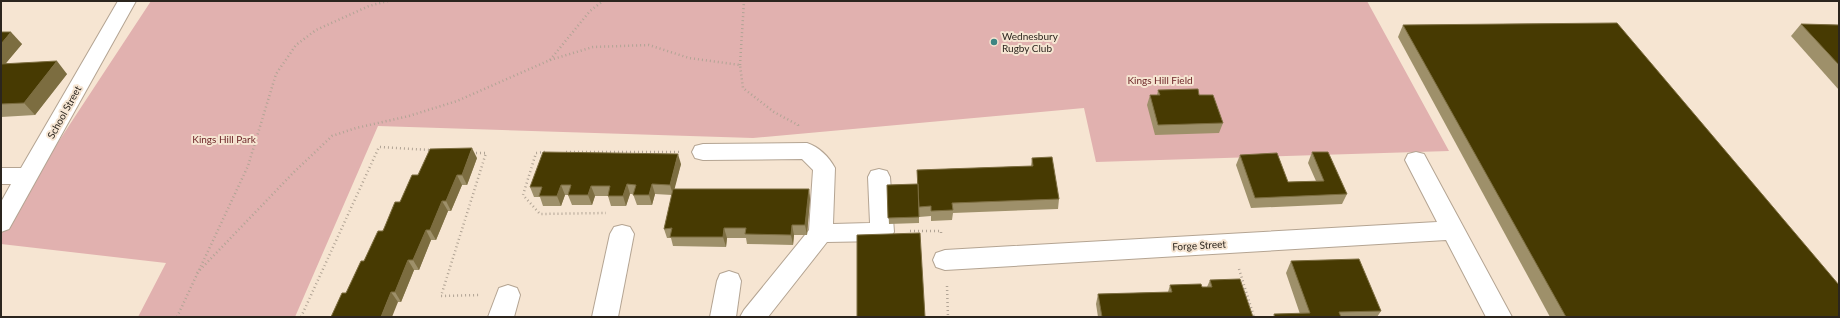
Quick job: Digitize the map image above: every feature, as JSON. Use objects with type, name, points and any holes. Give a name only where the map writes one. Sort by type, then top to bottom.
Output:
[{"type":"street","name":"School Street","points":[[1,223],[127,1]]},
{"type":"street","points":[[703,152],[807,151],[824,168],[821,233],[753,317]]},
{"type":"street","points":[[1416,160],[1499,317]]},
{"type":"street","points":[[1,176],[28,176]]},
{"type":"street","points":[[821,233],[882,232],[879,177]]},
{"type":"street","name":"Forge Street","points":[[945,260],[1452,230]]},
{"type":"street","points":[[605,317],[622,234]]},
{"type":"street","points":[[723,317],[729,281]]},
{"type":"path","points":[[176,317],[248,166],[276,74],[296,45],[316,30],[369,6],[388,1]]},
{"type":"path","points":[[550,60],[590,11],[603,1]]},
{"type":"path","points":[[744,1],[740,65],[743,88],[774,112],[798,125],[798,152]]},
{"type":"path","points":[[197,273],[294,172],[332,136],[356,128],[409,116],[457,101],[550,60],[593,47],[649,45],[689,58],[740,65]]},
{"type":"path","points":[[301,317],[379,147],[433,150]]},
{"type":"path","points":[[552,152],[536,152],[523,195],[540,214],[627,213],[622,234]]},
{"type":"path","points":[[559,152],[674,152]]},
{"type":"path","points":[[471,153],[486,154],[441,296],[505,306]]},
{"type":"path","points":[[1231,244],[1254,317]]},
{"type":"green space","points":[[151,1],[1367,1],[1449,151],[1096,162],[1084,108],[753,138],[378,126],[295,317],[138,317],[166,263],[1,244],[1,229]]},
{"type":"building","points":[[1617,23],[1839,285],[1839,317],[1566,317],[1403,25]]},
{"type":"building","points":[[1801,24],[1839,25],[1839,65]]},
{"type":"building","points":[[1,32],[11,32],[1,44]]},
{"type":"building","points":[[57,61],[24,103],[1,104],[1,64]]},
{"type":"building","points":[[1198,89],[1199,95],[1213,95],[1223,123],[1158,125],[1150,95],[1160,95],[1158,90]]},
{"type":"building","points":[[472,148],[462,175],[457,175],[446,201],[442,201],[430,230],[426,230],[413,260],[408,260],[395,292],[391,292],[381,317],[331,317],[342,293],[346,293],[361,261],[364,261],[378,231],[383,231],[395,202],[400,202],[412,175],[418,175],[430,149]]},
{"type":"building","points":[[543,152],[678,154],[670,185],[652,184],[649,195],[633,195],[636,185],[627,184],[623,196],[608,196],[610,186],[591,186],[588,195],[568,195],[571,185],[561,185],[557,196],[539,196],[542,187],[530,187]]},
{"type":"building","points":[[1312,152],[1328,152],[1347,194],[1255,198],[1240,155],[1277,153],[1288,182],[1324,181]]},
{"type":"building","points":[[1052,157],[1059,199],[952,203],[953,210],[931,211],[931,206],[919,207],[917,170],[1033,166],[1032,158]]},
{"type":"building","points":[[918,184],[919,217],[888,218],[887,185]]},
{"type":"building","points":[[673,189],[809,189],[805,225],[792,225],[791,235],[745,234],[746,228],[724,228],[723,237],[670,237],[672,228],[664,229]]},
{"type":"building","points":[[920,233],[925,317],[857,317],[857,235]]},
{"type":"building","points":[[1359,259],[1381,311],[1339,312],[1341,317],[1275,317],[1274,314],[1310,313],[1291,261]]},
{"type":"building","points":[[1240,279],[1253,317],[1102,317],[1098,294],[1172,292],[1170,285],[1201,284],[1202,287],[1212,287],[1210,280]]},
{"type":"place","name":"Wednesbury Rugby Club","points":[[994,42]]},
{"type":"park label","name":"Kings Hill Field","points":[[1160,80]]},
{"type":"park label","name":"Kings Hill Park","points":[[224,139]]}]
